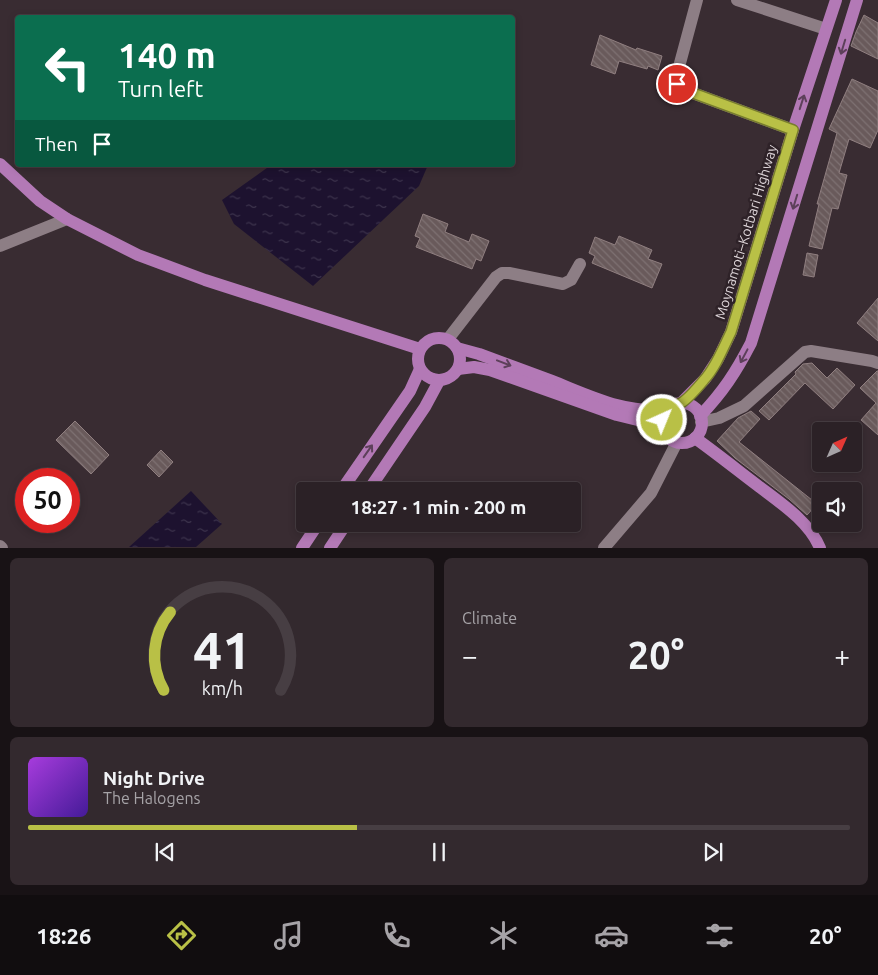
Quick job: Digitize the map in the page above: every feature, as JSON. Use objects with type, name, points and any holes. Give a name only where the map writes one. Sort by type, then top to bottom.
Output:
[{"type":"main road","name":"Moynamoti–Kotbari Highway","points":[[448,339],[458,348],[479,354],[606,402],[655,411],[667,409],[681,403],[705,379],[718,359],[731,332],[793,130],[836,0]]},
{"type":"main road","points":[[667,409],[662,420],[662,426],[667,436],[677,442],[690,441],[695,438],[699,433],[701,419],[734,376],[751,343],[857,0]]},
{"type":"main road","points":[[0,164],[40,201],[67,219],[138,255],[205,280],[420,350]]},
{"type":"main road","points":[[448,339],[429,340],[420,350],[418,363],[420,369],[428,377],[439,381],[450,378],[458,369],[460,362],[458,348]]},
{"type":"main road","points":[[458,369],[474,367],[490,370],[617,415],[662,426]]},
{"type":"main road","points":[[347,482],[410,391],[420,369]]},
{"type":"main road","points":[[374,482],[426,406],[439,381]]},
{"type":"main road","points":[[681,403],[693,406],[701,419]]},
{"type":"main road","points":[[695,438],[781,504],[805,525],[818,541],[820,548]]},
{"type":"main road","points":[[302,548],[313,532]]},
{"type":"main road","points":[[330,548],[341,532]]},
{"type":"street","points":[[697,0],[676,78],[677,84],[682,89],[793,130]]},
{"type":"street","points":[[737,0],[826,28]]},
{"type":"street","points":[[0,246],[67,219]]},
{"type":"street","points":[[448,339],[496,277],[502,273],[564,284],[571,280],[580,264]]},
{"type":"street","points":[[701,419],[719,418],[744,406],[805,352],[811,351],[878,363]]},
{"type":"street","points":[[604,548],[652,493],[677,442]]},
{"type":"water","points":[[268,167],[427,167],[419,186],[313,286],[234,224],[222,200]]},
{"type":"water","points":[[191,491],[222,524],[196,547],[129,547]]},
{"type":"building","points":[[864,15],[878,23],[878,59],[851,46]]},
{"type":"building","points":[[600,35],[636,50],[637,48],[662,56],[658,70],[648,66],[647,69],[619,61],[615,74],[591,65]]},
{"type":"building","points":[[852,79],[878,91],[878,130],[870,148],[849,139],[839,173],[847,175],[838,209],[832,208],[822,249],[809,246],[819,204],[817,204],[837,133],[829,129]]},
{"type":"building","points":[[423,214],[448,224],[445,232],[469,242],[472,234],[489,241],[481,261],[476,259],[472,269],[416,247],[420,238],[415,236]]},
{"type":"building","points":[[619,236],[652,250],[648,259],[662,264],[652,288],[592,263],[595,256],[589,253],[595,237],[615,245]]},
{"type":"building","points":[[807,253],[818,255],[814,277],[803,275]]},
{"type":"building","points":[[878,298],[878,341],[857,323]]},
{"type":"building","points":[[812,363],[827,378],[837,368],[855,385],[833,409],[805,383],[769,420],[759,411],[796,374],[795,372],[803,364]]},
{"type":"building","points":[[877,371],[878,435],[861,420],[876,403],[860,388]]},
{"type":"building","points":[[751,411],[760,419],[739,442],[812,500],[812,510],[807,515],[735,458],[717,441],[738,418]]},
{"type":"building","points":[[75,421],[109,455],[91,474],[56,440]]},
{"type":"building","points":[[161,450],[173,462],[159,477],[147,465]]},
{"type":"route","points":[[662,420],[667,409],[681,403],[705,379],[718,359],[731,332],[793,130],[682,89],[677,84]]}]
